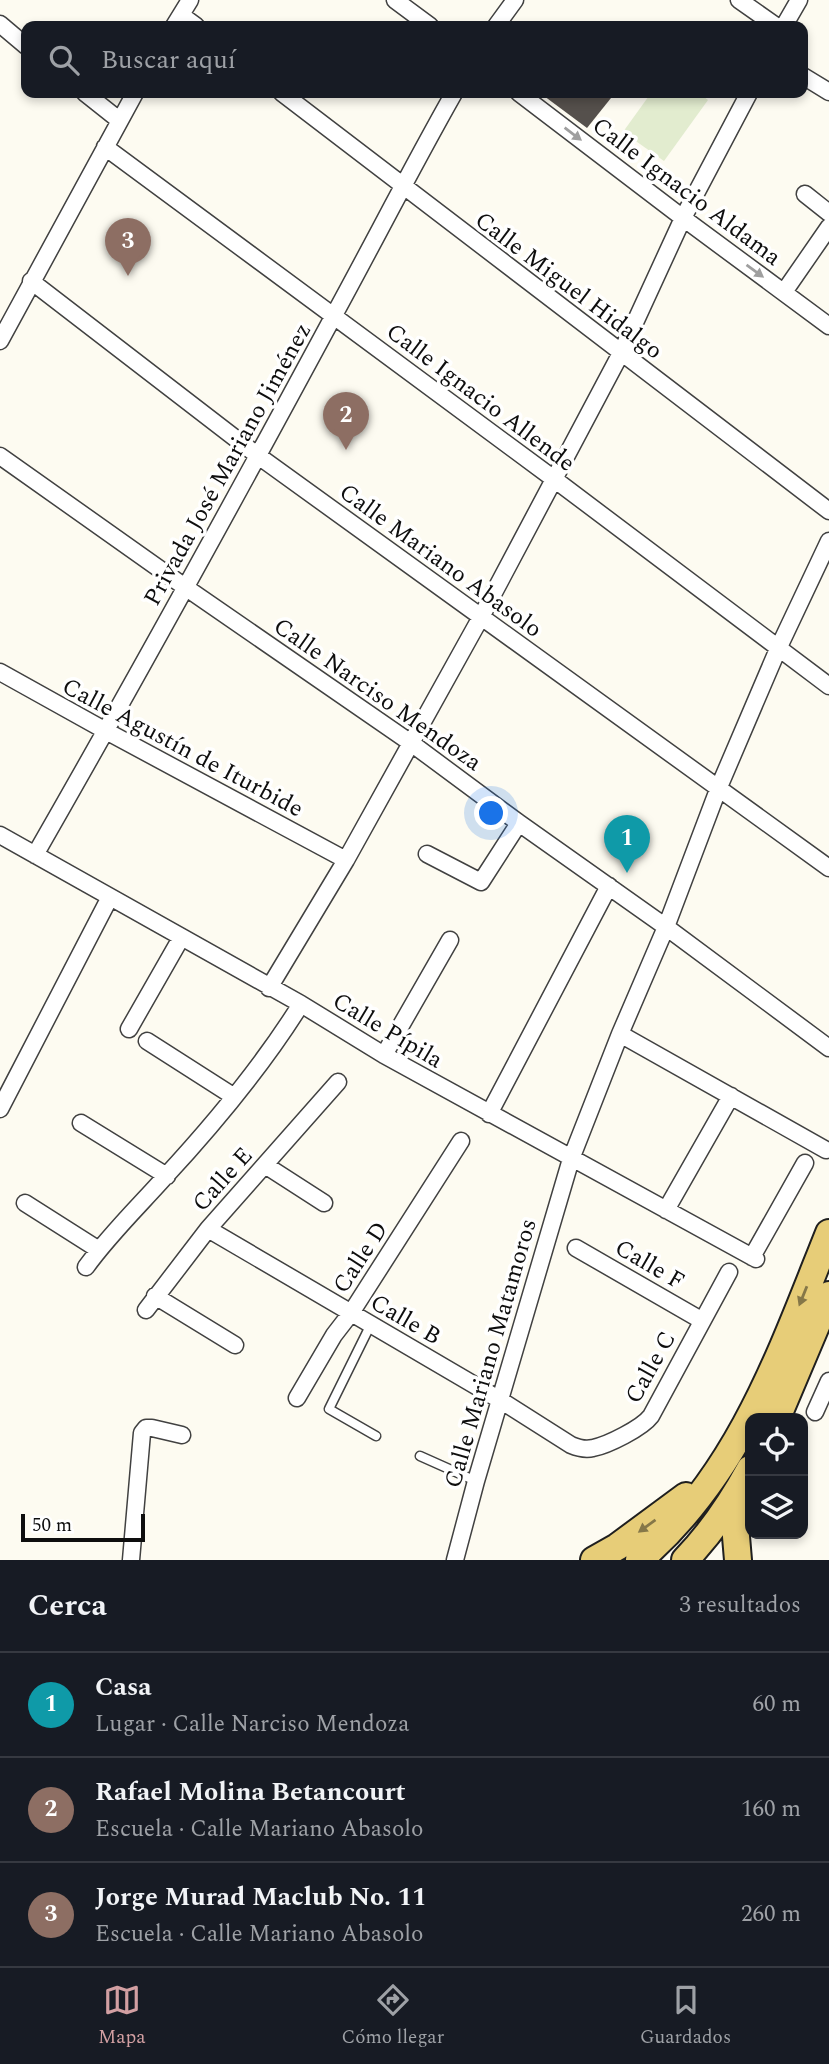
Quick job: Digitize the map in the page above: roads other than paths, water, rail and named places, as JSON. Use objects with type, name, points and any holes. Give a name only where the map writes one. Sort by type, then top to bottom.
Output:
[{"type":"main road","points":[[639,1560],[662,1541],[720,1469],[757,1405],[829,1233]]},
{"type":"main road","points":[[779,1413],[829,1295]]},
{"type":"main road","points":[[594,1560],[649,1525],[720,1469]]},
{"type":"main road","points":[[685,1560],[733,1501],[746,1476]]},
{"type":"main road","points":[[733,1501],[738,1560]]},
{"type":"street","points":[[178,20],[190,0]]},
{"type":"street","points":[[395,0],[423,21]]},
{"type":"street","points":[[500,21],[515,0]]},
{"type":"street","points":[[738,0],[769,21]]},
{"type":"street","points":[[787,21],[799,0]]},
{"type":"street","points":[[0,24],[21,42]]},
{"type":"street","points":[[808,79],[829,92]]},
{"type":"street","points":[[91,98],[119,120]]},
{"type":"street","points":[[0,341],[132,98]]},
{"type":"street","name":"Calle Miguel Hidalgo","points":[[288,98],[829,511]]},
{"type":"street","name":"Privada José Mariano Jiménez","points":[[35,855],[106,731],[451,98]]},
{"type":"street","name":"Calle Ignacio Aldama","points":[[526,98],[829,326]]},
{"type":"street","points":[[269,988],[346,860],[481,617],[621,353],[683,218],[746,98]]},
{"type":"street","name":"Calle Ignacio Allende","points":[[104,147],[829,686]]},
{"type":"street","points":[[805,194],[829,213]]},
{"type":"street","points":[[784,292],[829,227]]},
{"type":"street","name":"Calle Mariano Abasolo","points":[[31,281],[257,456],[829,868]]},
{"type":"street","name":"Calle Narciso Mendoza","points":[[0,457],[411,743],[829,1048]]},
{"type":"street","name":"Calle Mariano Matamoros","points":[[455,1560],[571,1159],[666,927],[719,788],[778,649],[829,541]]},
{"type":"street","name":"Calle Agustín de Iturbide","points":[[0,672],[346,860]]},
{"type":"street","points":[[427,854],[481,883],[519,823]]},
{"type":"street","name":"Calle Pípila","points":[[0,835],[301,1004],[384,1055],[489,1114],[754,1258],[805,1163]]},
{"type":"street","points":[[489,1114],[609,886]]},
{"type":"street","points":[[0,1109],[110,897]]},
{"type":"street","points":[[129,1028],[181,938]]},
{"type":"street","points":[[384,1055],[450,940]]},
{"type":"street","points":[[86,1267],[233,1096],[287,1027],[301,1004]]},
{"type":"street","points":[[620,1034],[826,1150]]},
{"type":"street","points":[[147,1041],[233,1096]]},
{"type":"street","name":"Calle E","points":[[235,1345],[151,1303],[208,1228],[338,1082]]},
{"type":"street","points":[[666,1210],[731,1096]]},
{"type":"street","points":[[81,1123],[166,1176]]},
{"type":"street","name":"Calle D","points":[[297,1398],[334,1335],[351,1313],[461,1141]]},
{"type":"street","points":[[265,1165],[324,1203]]},
{"type":"street","points":[[25,1203],[99,1250]]},
{"type":"street","name":"Calle B","points":[[208,1228],[581,1449]]},
{"type":"street","name":"Calle F","points":[[576,1248],[701,1320]]},
{"type":"street","name":"Calle C","points":[[581,1449],[593,1448],[645,1424],[729,1272]]},
{"type":"street","points":[[815,1412],[829,1381]]},
{"type":"street","points":[[131,1560],[142,1433],[152,1428],[182,1435]]},
{"type":"lane","points":[[371,1324],[329,1409],[376,1436]]},
{"type":"lane","points":[[420,1456],[476,1481]]},
{"type":"place","name":"Jorge Murad Maclub No. 11","points":[[128,276]]},
{"type":"place","name":"Rafael Molina Betancourt","points":[[346,450]]},
{"type":"place","name":"Casa","points":[[627,873]]}]
